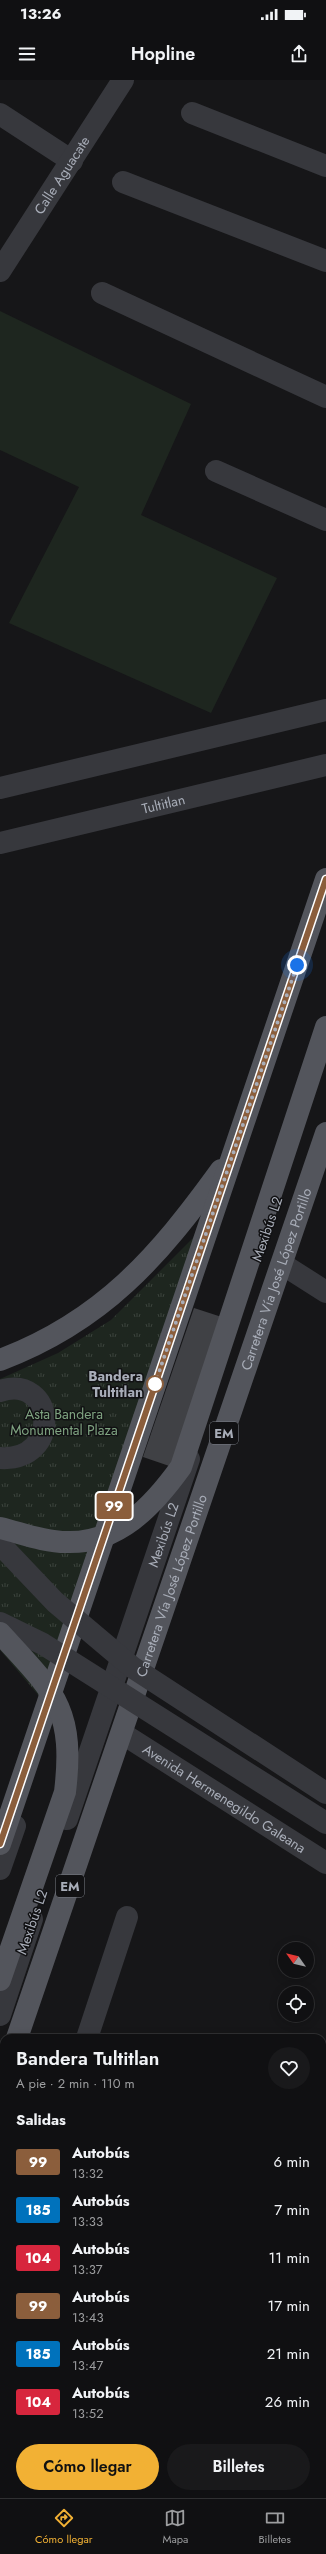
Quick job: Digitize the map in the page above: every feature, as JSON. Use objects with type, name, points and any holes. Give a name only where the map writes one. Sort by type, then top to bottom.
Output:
[{"type":"main road","points":[[0,1844],[326,879]]},
{"type":"main road","points":[[0,1528],[66,1542],[91,1540],[115,1533],[139,1516],[162,1493],[181,1467],[326,1027]]},
{"type":"main road","name":"Carretera Vía José López Portillo","points":[[18,2034],[326,1133]]},
{"type":"main road","points":[[0,1360],[30,1349],[78,1321],[120,1290],[160,1251],[233,1153]]},
{"type":"main road","points":[[0,1633],[35,1672],[60,1709],[67,1732],[68,1762],[65,1792],[0,1980]]},
{"type":"street","name":"Calle Aguacate","points":[[0,272],[124,80]]},
{"type":"street","points":[[192,113],[326,166]]},
{"type":"street","points":[[0,114],[72,161]]},
{"type":"street","points":[[123,182],[326,261]]},
{"type":"street","points":[[102,293],[326,397]]},
{"type":"street","points":[[216,471],[326,520]]},
{"type":"street","points":[[0,788],[326,710]]},
{"type":"street","name":"Tultitlan","points":[[0,844],[326,765]]},
{"type":"street","points":[[0,1869],[326,908]]},
{"type":"street","name":"Mexibús L2","points":[[0,2015],[326,1056]]},
{"type":"street","points":[[282,1264],[326,1292]]},
{"type":"street","points":[[0,1391],[21,1390],[36,1398],[44,1410],[44,1428],[36,1446],[14,1459],[0,1458]]},
{"type":"street","points":[[0,1544],[55,1602],[132,1667],[326,1793]]},
{"type":"street","points":[[0,1623],[43,1644],[326,1823]]},
{"type":"street","name":"Avenida Hermenegildo Galeana","points":[[122,1734],[326,1863]]},
{"type":"street","points":[[88,2034],[127,1917]]},
{"type":"green space","points":[[0,311],[191,404],[141,515],[277,578],[211,713],[9,623],[79,487],[0,450]]},
{"type":"green space","name":"Asta Bandera Monumental Plaza","points":[[195,1236],[39,1696],[0,1650],[0,1379],[58,1353],[111,1320]]},
{"type":"building","points":[[194,1308],[231,1320],[181,1470],[143,1457]]},
{"type":"bus line","name":"99","points":[[0,1844],[326,879]]},
{"type":"place","name":"Bandera Tultitlan","points":[[155,1384]]},
{"type":"route","points":[[155,1384],[297,965]]}]
